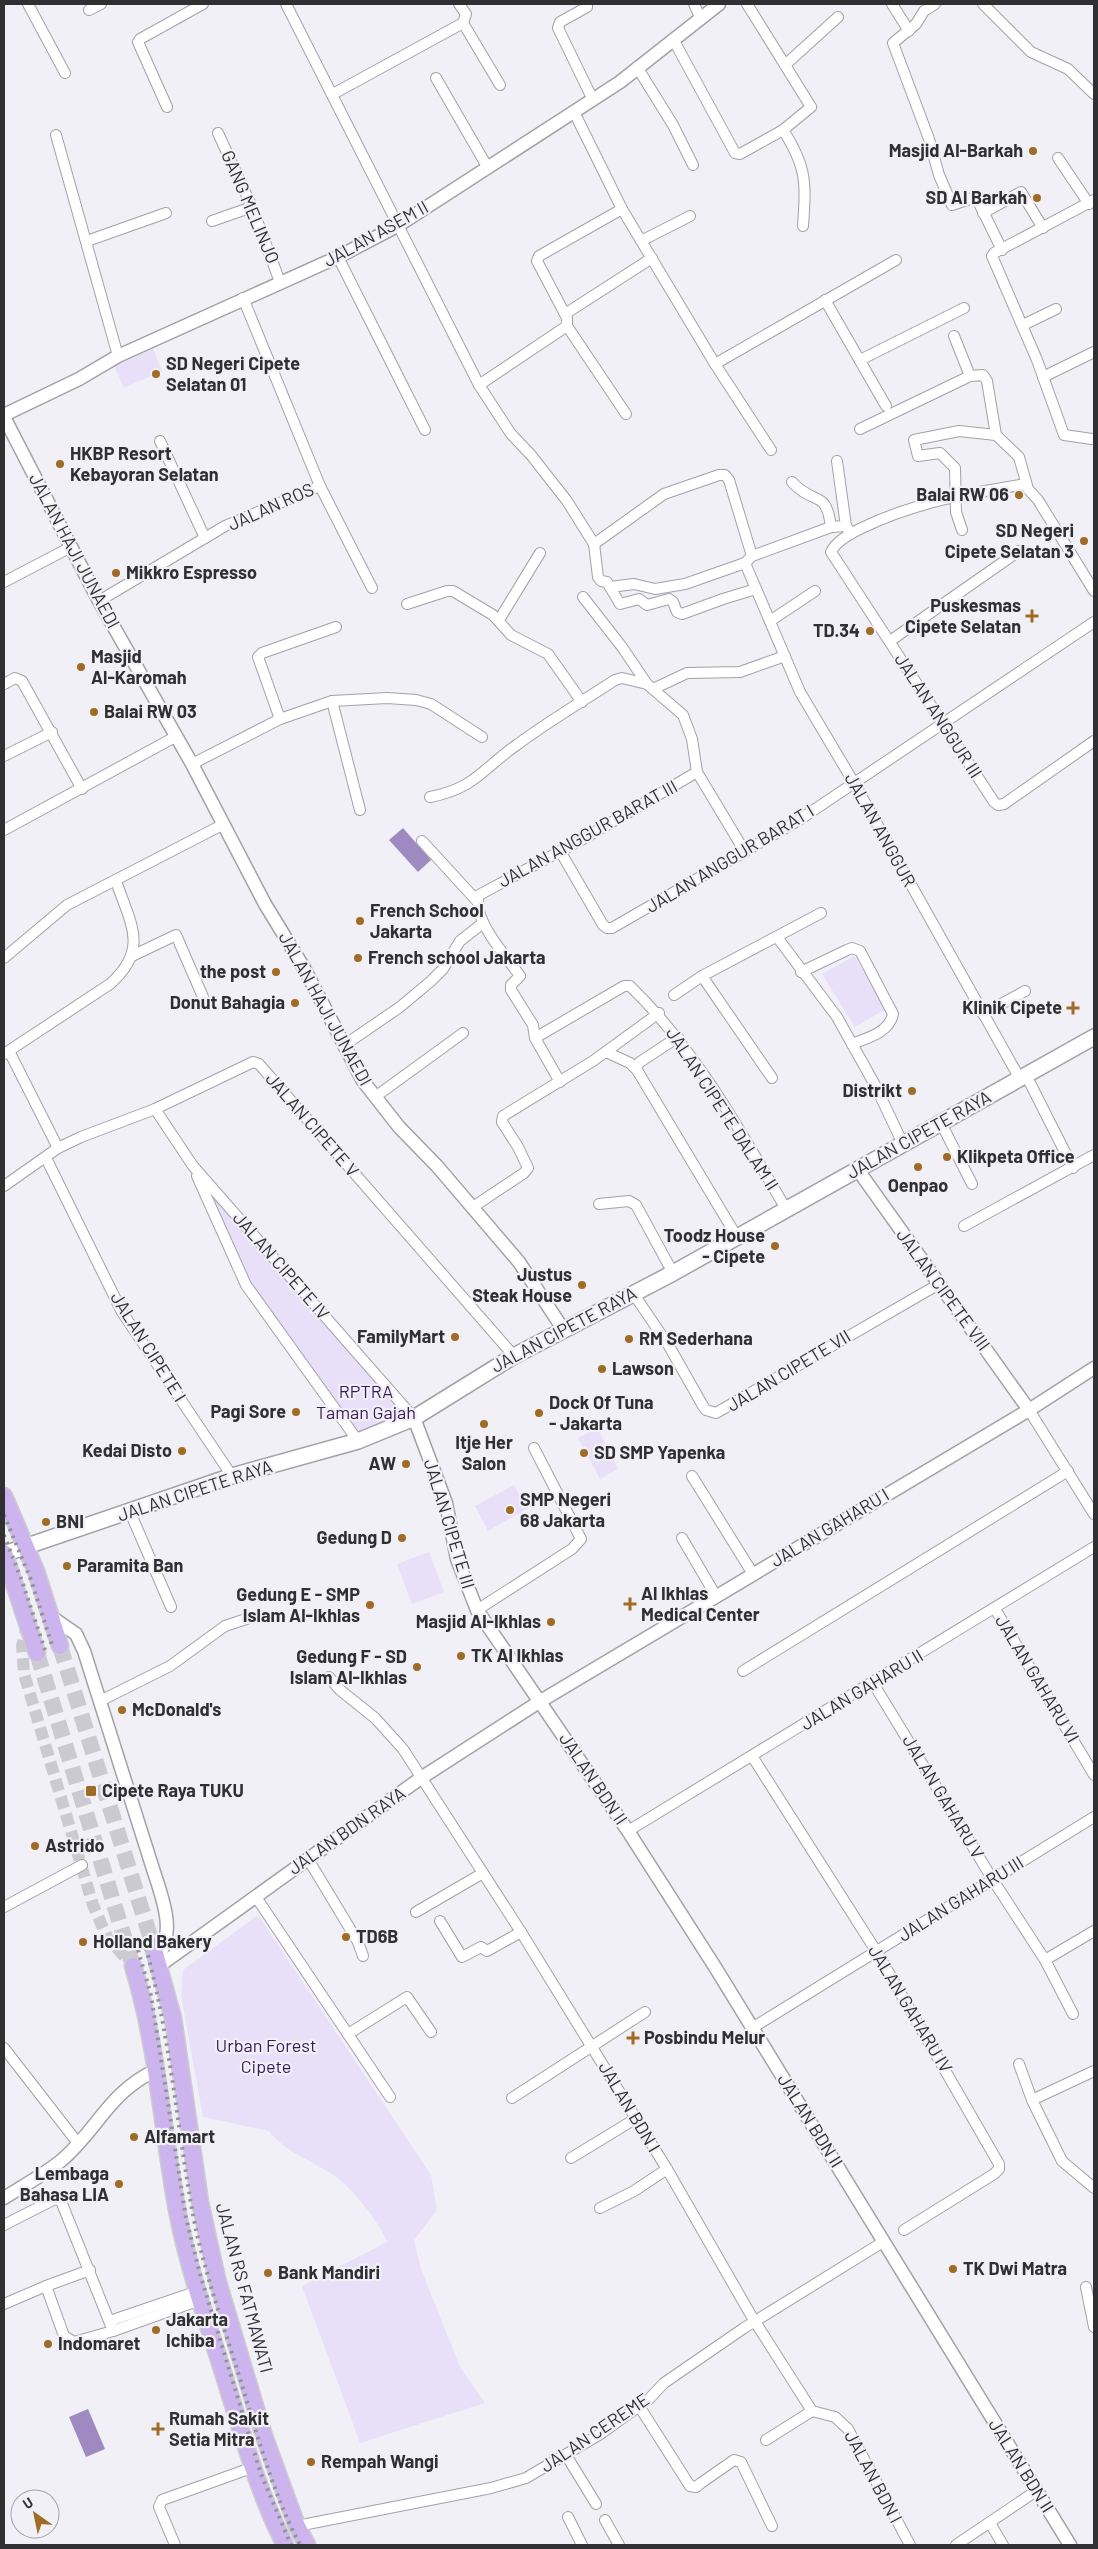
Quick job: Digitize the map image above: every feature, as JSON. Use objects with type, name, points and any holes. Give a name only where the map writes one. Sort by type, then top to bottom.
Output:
[{"type":"main road","name":"JALAN CIPETE RAYA","points":[[4,1554],[232,1476],[358,1441],[414,1418],[514,1356],[737,1237],[1094,1037]]},
{"type":"main road","points":[[4,1496],[26,1546],[60,1646]]},
{"type":"main road","points":[[4,1554],[37,1653]]},
{"type":"main road","name":"JALAN RS FATMAWATI","points":[[156,1957],[173,2018],[200,2202],[217,2280],[264,2436],[297,2526],[307,2545]]},
{"type":"main road","points":[[133,1966],[141,1993],[156,2070],[178,2212],[199,2296],[254,2467],[274,2524],[285,2545]]},
{"type":"street","points":[[28,4],[65,73]]},
{"type":"street","points":[[89,10],[101,4]]},
{"type":"street","points":[[167,107],[138,42],[140,39],[203,4]]},
{"type":"street","points":[[286,4],[479,385],[511,434],[531,455],[567,501],[594,544],[598,577],[602,581],[607,582],[620,604],[638,599],[644,604],[650,605],[669,599],[673,602],[677,612],[682,614],[756,589]]},
{"type":"street","points":[[333,94],[463,23],[466,14],[459,4]]},
{"type":"street","points":[[587,4],[587,7],[560,22],[558,28],[592,100]]},
{"type":"street","points":[[694,4],[700,17]]},
{"type":"street","name":"JALAN ASEM II","points":[[4,416],[79,379],[118,356],[243,298],[338,257],[399,224],[592,100],[719,4]]},
{"type":"street","points":[[673,39],[734,154],[740,154],[783,130],[811,107],[747,4]]},
{"type":"street","points":[[892,4],[909,30]]},
{"type":"street","points":[[935,4],[924,11],[916,24],[893,43],[929,139],[939,175],[952,205],[976,198],[1002,250]]},
{"type":"street","points":[[983,4],[1031,52],[1068,69],[1094,94]]},
{"type":"street","points":[[785,65],[838,18]]},
{"type":"street","points":[[463,23],[500,86]]},
{"type":"street","points":[[637,67],[694,165]]},
{"type":"street","points":[[436,78],[488,168]]},
{"type":"street","points":[[574,112],[622,209],[715,364],[771,450]]},
{"type":"street","points":[[783,130],[798,156],[804,176],[806,192],[803,226]]},
{"type":"street","name":"GANG MELINJO","points":[[218,133],[252,207],[280,282]]},
{"type":"street","points":[[56,135],[118,356]]},
{"type":"street","points":[[1058,158],[1092,202],[994,253],[992,256],[1023,325],[1064,435],[1093,440]]},
{"type":"street","points":[[983,213],[1018,194],[1024,194],[1043,228]]},
{"type":"street","points":[[212,221],[252,207]]},
{"type":"street","points":[[622,209],[538,259],[565,314],[567,326],[626,414]]},
{"type":"street","points":[[87,241],[166,213]]},
{"type":"street","points":[[641,241],[690,216]]},
{"type":"street","points":[[338,257],[425,430]]},
{"type":"street","points":[[565,314],[652,258]]},
{"type":"street","points":[[715,364],[896,260]]},
{"type":"street","name":"JALAN ROS","points":[[99,601],[225,526],[320,486],[243,298]]},
{"type":"street","points":[[825,300],[886,406]]},
{"type":"street","points":[[860,360],[964,308]]},
{"type":"street","points":[[1023,325],[1056,309]]},
{"type":"street","points":[[479,385],[567,326]]},
{"type":"street","points":[[954,336],[970,376]]},
{"type":"street","points":[[1043,377],[1094,352]]},
{"type":"street","points":[[860,429],[970,376],[980,374],[987,381],[996,435],[1019,457],[1026,484],[1094,591]]},
{"type":"street","name":"JALAN HAJI JUNAEDI","points":[[4,416],[99,601],[192,764],[222,826],[265,904],[301,962],[343,1046],[375,1097],[398,1127],[473,1207],[519,1262],[563,1329]]},
{"type":"street","points":[[962,530],[956,512],[955,468],[940,453],[918,456],[914,440],[959,431],[996,435]]},
{"type":"street","points":[[160,441],[205,538]]},
{"type":"street","points":[[837,461],[848,530]]},
{"type":"street","name":"JALAN ANGGUR","points":[[594,544],[664,494],[719,475],[725,475],[729,480],[751,575],[800,692],[854,783],[983,1014],[1023,1077],[1073,1168]]},
{"type":"street","points":[[792,482],[802,493],[827,505],[831,528]]},
{"type":"street","points":[[610,587],[634,584],[655,589],[685,584],[831,528],[848,530],[909,508],[957,495],[1026,484]]},
{"type":"street","points":[[320,486],[372,588]]},
{"type":"street","name":"JALAN ANGGUR III","points":[[848,530],[832,549],[832,554],[998,805],[1004,804],[1094,741]]},
{"type":"street","points":[[4,582],[71,547]]},
{"type":"street","points":[[890,641],[1019,551]]},
{"type":"street","points":[[499,620],[540,553]]},
{"type":"street","points":[[408,604],[447,591],[453,592],[499,620],[510,635],[548,654],[582,702]]},
{"type":"street","points":[[770,621],[815,591]]},
{"type":"street","points":[[583,598],[650,686],[679,711],[686,722],[697,772],[744,852]]},
{"type":"street","name":"JALAN ANGGUR BARAT I","points":[[560,851],[603,925],[607,928],[612,928],[799,820],[942,722],[1094,622]]},
{"type":"street","points":[[280,719],[258,657],[262,653],[336,626]]},
{"type":"street","points":[[430,796],[460,789],[471,783],[517,744],[615,680],[622,678],[650,686],[687,673],[740,672],[785,656]]},
{"type":"street","points":[[4,684],[16,678],[21,679],[82,789]]},
{"type":"street","points":[[192,764],[280,719],[332,701],[387,698],[416,700],[431,704],[482,737]]},
{"type":"street","points":[[332,701],[360,810]]},
{"type":"street","points":[[4,756],[52,732]]},
{"type":"street","points":[[4,830],[175,737]]},
{"type":"street","name":"JALAN ANGGUR BARAT III","points":[[478,898],[697,772]]},
{"type":"street","points":[[4,958],[67,905],[222,826]]},
{"type":"street","points":[[422,841],[478,898],[483,923],[520,976],[510,987],[533,1025],[535,1038],[560,1082]]},
{"type":"street","points":[[58,1148],[6,1053],[110,984],[125,970],[132,956],[134,932],[116,881]]},
{"type":"street","points":[[674,995],[702,976],[821,913]]},
{"type":"street","points":[[343,1046],[406,1002],[431,981],[443,969],[460,941],[483,923]]},
{"type":"street","points":[[132,956],[174,934],[176,935],[203,997]]},
{"type":"street","points":[[777,937],[836,1017],[852,1044],[903,1144]]},
{"type":"street","points":[[801,972],[852,948],[860,951],[893,1014],[888,1025],[880,1032],[852,1044]]},
{"type":"street","points":[[702,976],[772,1078]]},
{"type":"street","points":[[535,1038],[627,985],[659,1013]]},
{"type":"street","points":[[983,1014],[1025,991]]},
{"type":"street","name":"JALAN CIPETE DALAM II","points":[[473,1207],[524,1173],[528,1168],[518,1147],[502,1122],[503,1116],[606,1052],[659,1013],[678,1037],[750,1148],[786,1209]]},
{"type":"street","points":[[375,1097],[463,1033]]},
{"type":"street","points":[[637,1070],[636,1066],[640,1062],[678,1037]]},
{"type":"street","points":[[606,1052],[630,1063],[637,1070],[737,1237]]},
{"type":"street","name":"JALAN CIPETE V","points":[[4,1186],[58,1148],[81,1137],[155,1109],[247,1063],[259,1064],[514,1356]]},
{"type":"street","name":"JALAN CIPETE IV","points":[[155,1109],[193,1166],[414,1418]]},
{"type":"street","points":[[941,1123],[972,1184]]},
{"type":"street","points":[[964,1226],[1094,1156]]},
{"type":"street","name":"JALAN CIPETE I","points":[[46,1158],[122,1312],[232,1476]]},
{"type":"street","points":[[193,1166],[246,1285],[358,1441]]},
{"type":"street","name":"JALAN CIPETE VIII","points":[[858,1170],[1029,1410]]},
{"type":"street","points":[[599,1204],[629,1201],[636,1205],[672,1272]]},
{"type":"street","name":"JALAN CIPETE VII","points":[[633,1293],[669,1346],[703,1406],[706,1410],[716,1412],[939,1284]]},
{"type":"street","name":"JALAN GAHARU I","points":[[539,1702],[1029,1410],[1094,1368]]},
{"type":"street","points":[[1029,1410],[1094,1514]]},
{"type":"street","name":"JALAN CIPETE III","points":[[414,1418],[446,1503],[457,1559],[477,1610],[539,1702]]},
{"type":"street","points":[[477,1610],[572,1549],[581,1539],[534,1448]]},
{"type":"street","points":[[743,1671],[1068,1471]]},
{"type":"street","points":[[692,1476],[753,1574]]},
{"type":"street","points":[[130,1512],[171,1607]]},
{"type":"street","points":[[682,1538],[716,1596]]},
{"type":"street","name":"JALAN GAHARU II","points":[[628,1830],[995,1610],[1094,1547]]},
{"type":"street","name":"JALAN GAHARU VI","points":[[995,1610],[1094,1775]]},
{"type":"street","points":[[50,1616],[76,1634],[84,1651],[161,1895],[167,1932],[166,1943],[156,1957]]},
{"type":"street","points":[[100,1701],[170,1666],[225,1626],[249,1618]]},
{"type":"street","name":"JALAN BDN I","points":[[329,1677],[340,1690],[375,1718],[403,1749],[592,2046],[667,2169],[755,2322],[812,2411],[835,2417],[848,2429],[910,2545]]},
{"type":"street","name":"JALAN GAHARU V","points":[[873,1683],[993,1880],[1045,1960],[1074,2014]]},
{"type":"street","name":"JALAN BDN RAYA","points":[[156,1957],[256,1897],[422,1778],[539,1702]]},
{"type":"street","name":"JALAN BDN II","points":[[539,1702],[628,1830],[827,2148],[1070,2545]]},
{"type":"street","name":"JALAN GAHARU IV","points":[[752,1756],[876,1952],[999,2164],[999,2170],[994,2174],[904,2230]]},
{"type":"street","name":"JALAN GAHARU III","points":[[752,2028],[1094,1817]]},
{"type":"street","points":[[308,1859],[358,1942],[363,1956]]},
{"type":"street","points":[[4,1907],[82,1865]]},
{"type":"street","points":[[416,1912],[483,1873]]},
{"type":"street","points":[[256,1897],[390,2097]]},
{"type":"street","points":[[440,1921],[462,1957],[481,1947],[487,1951],[521,1932]]},
{"type":"street","points":[[1045,1960],[1094,1932]]},
{"type":"street","points":[[348,2034],[407,1997],[431,2032]]},
{"type":"street","points":[[512,2098],[645,2012]]},
{"type":"street","points":[[4,2048],[78,2142]]},
{"type":"street","points":[[1019,2064],[1032,2100],[1062,2162],[1094,2188]]},
{"type":"street","points":[[4,2198],[62,2160],[122,2090],[139,2077],[156,2070]]},
{"type":"street","points":[[1032,2100],[1094,2071]]},
{"type":"street","points":[[571,2158],[635,2119]]},
{"type":"street","points":[[600,2208],[634,2191],[667,2169]]},
{"type":"street","points":[[4,2225],[59,2199],[112,2326]]},
{"type":"street","name":"JALAN CEREME","points":[[297,2526],[511,2484],[542,2470],[602,2433],[639,2406],[669,2380],[755,2322],[883,2242]]},
{"type":"street","points":[[4,2304],[90,2270]]},
{"type":"street","points":[[46,2286],[67,2339],[74,2342],[112,2326],[199,2296]]},
{"type":"street","points":[[1086,2287],[1094,2327]]},
{"type":"street","points":[[639,2406],[690,2486],[696,2487],[734,2460],[740,2462],[772,2526]]},
{"type":"street","points":[[766,2440],[812,2411]]},
{"type":"street","points":[[566,2455],[596,2504]]},
{"type":"street","points":[[174,2545],[159,2507],[162,2500],[254,2467]]},
{"type":"street","points":[[956,2545],[1036,2491]]},
{"type":"street","points":[[568,2517],[582,2545]]},
{"type":"street","points":[[605,2520],[618,2545]]},
{"type":"street","points":[[990,2523],[1003,2545]]},
{"type":"green space","points":[[153,349],[162,371],[124,388],[114,366]]},
{"type":"green space","points":[[854,956],[886,1009],[855,1027],[822,974]]},
{"type":"green space","name":"RPTRA Taman Gajah","points":[[207,1189],[410,1415],[360,1436],[253,1288]]},
{"type":"green space","points":[[597,1428],[618,1469],[600,1479],[578,1438]]},
{"type":"green space","points":[[514,1485],[527,1509],[488,1531],[475,1506]]},
{"type":"green space","points":[[429,1552],[444,1592],[412,1604],[397,1564]]},
{"type":"green space","name":"Urban Forest Cipete","points":[[258,1915],[431,2175],[437,2210],[414,2240],[421,2269],[460,2367],[485,2403],[360,2443],[302,2286],[387,2242],[384,2235],[365,2206],[349,2188],[335,2176],[283,2145],[269,2131],[203,2117],[181,1995],[183,1970]]},
{"type":"shaded area","points":[[403,828],[431,860],[418,872],[389,840]]},
{"type":"shaded area","points":[[88,2409],[105,2449],[86,2457],[69,2417]]},
{"type":"tunnel","points":[[28,1623],[22,1646],[24,1674],[93,1905],[107,1937],[133,1966]]},
{"type":"tunnel","points":[[60,1646],[153,1946]]},
{"type":"tunnel","points":[[37,1653],[133,1966]]},
{"type":"railway","points":[[4,1515],[31,1580],[53,1648]]},
{"type":"railway","points":[[4,1535],[22,1581],[45,1650]]},
{"type":"railway","points":[[146,1948],[161,2014],[187,2182],[203,2257],[267,2465],[290,2526],[300,2545]]},
{"type":"railway","points":[[138,1950],[151,1995],[186,2218],[200,2274],[261,2474],[291,2545]]},
{"type":"place","name":"Masjid Al-Barkah","points":[[1033,151]]},
{"type":"place","name":"SD Al Barkah","points":[[1037,198]]},
{"type":"place","name":"SD Negeri Cipete Selatan 01","points":[[156,374]]},
{"type":"place","name":"HKBP Resort Kebayoran Selatan","points":[[60,464]]},
{"type":"place","name":"Balai RW 06","points":[[1019,495]]},
{"type":"place","name":"SD Negeri Cipete Selatan 3","points":[[1084,541]]},
{"type":"place","name":"Mikkro Espresso","points":[[116,573]]},
{"type":"place","name":"Puskesmas Cipete Selatan","points":[[1032,616]]},
{"type":"place","name":"TD.34","points":[[870,631]]},
{"type":"place","name":"Masjid Al-Karomah","points":[[81,667]]},
{"type":"place","name":"Balai RW 03","points":[[94,712]]},
{"type":"place","name":"French School Jakarta","points":[[360,921]]},
{"type":"place","name":"French school Jakarta","points":[[358,958]]},
{"type":"place","name":"the post","points":[[276,972]]},
{"type":"place","name":"Donut Bahagia","points":[[295,1003]]},
{"type":"place","name":"Klinik Cipete","points":[[1073,1008]]},
{"type":"place","name":"Distrikt","points":[[912,1091]]},
{"type":"place","name":"Klikpeta Office","points":[[947,1157]]},
{"type":"place","name":"Oenpao","points":[[918,1167]]},
{"type":"place","name":"Toodz House - Cipete","points":[[775,1246]]},
{"type":"place","name":"Justus Steak House","points":[[582,1285]]},
{"type":"place","name":"FamilyMart","points":[[455,1337]]},
{"type":"place","name":"RM Sederhana","points":[[629,1339]]},
{"type":"place","name":"Lawson","points":[[602,1369]]},
{"type":"place","name":"Pagi Sore","points":[[296,1412]]},
{"type":"place","name":"Dock Of Tuna - Jakarta","points":[[539,1413]]},
{"type":"place","name":"Itje Her Salon","points":[[484,1424]]},
{"type":"place","name":"Kedai Disto","points":[[182,1451]]},
{"type":"place","name":"SD SMP Yapenka","points":[[584,1453]]},
{"type":"place","name":"AW","points":[[406,1464]]},
{"type":"place","name":"SMP Negeri 68 Jakarta","points":[[510,1510]]},
{"type":"place","name":"BNI","points":[[46,1522]]},
{"type":"place","name":"Gedung D","points":[[402,1538]]},
{"type":"place","name":"Paramita Ban","points":[[67,1566]]},
{"type":"place","name":"Al Ikhlas Medical Center","points":[[630,1604]]},
{"type":"place","name":"Gedung E - SMP Islam Al-Ikhlas","points":[[370,1605]]},
{"type":"place","name":"Masjid Al-Ikhlas","points":[[551,1622]]},
{"type":"place","name":"TK Al Ikhlas","points":[[461,1656]]},
{"type":"place","name":"Gedung F - SD Islam Al-Ikhlas","points":[[417,1667]]},
{"type":"place","name":"McDonald's","points":[[122,1710]]},
{"type":"place","name":"Cipete Raya TUKU","points":[[91,1791]]},
{"type":"place","name":"Astrido","points":[[35,1846]]},
{"type":"place","name":"TD6B","points":[[346,1937]]},
{"type":"place","name":"Holland Bakery","points":[[83,1942]]},
{"type":"place","name":"Posbindu Melur","points":[[633,2038]]},
{"type":"place","name":"Alfamart","points":[[134,2137]]},
{"type":"place","name":"Lembaga Bahasa LIA","points":[[119,2184]]},
{"type":"place","name":"TK Dwi Matra","points":[[953,2269]]},
{"type":"place","name":"Bank Mandiri","points":[[268,2273]]},
{"type":"place","name":"Jakarta Ichiba","points":[[156,2330]]},
{"type":"place","name":"Indomaret","points":[[48,2344]]},
{"type":"place","name":"Rumah Sakit Setia Mitra","points":[[158,2429]]},
{"type":"place","name":"Rempah Wangi","points":[[311,2462]]}]
